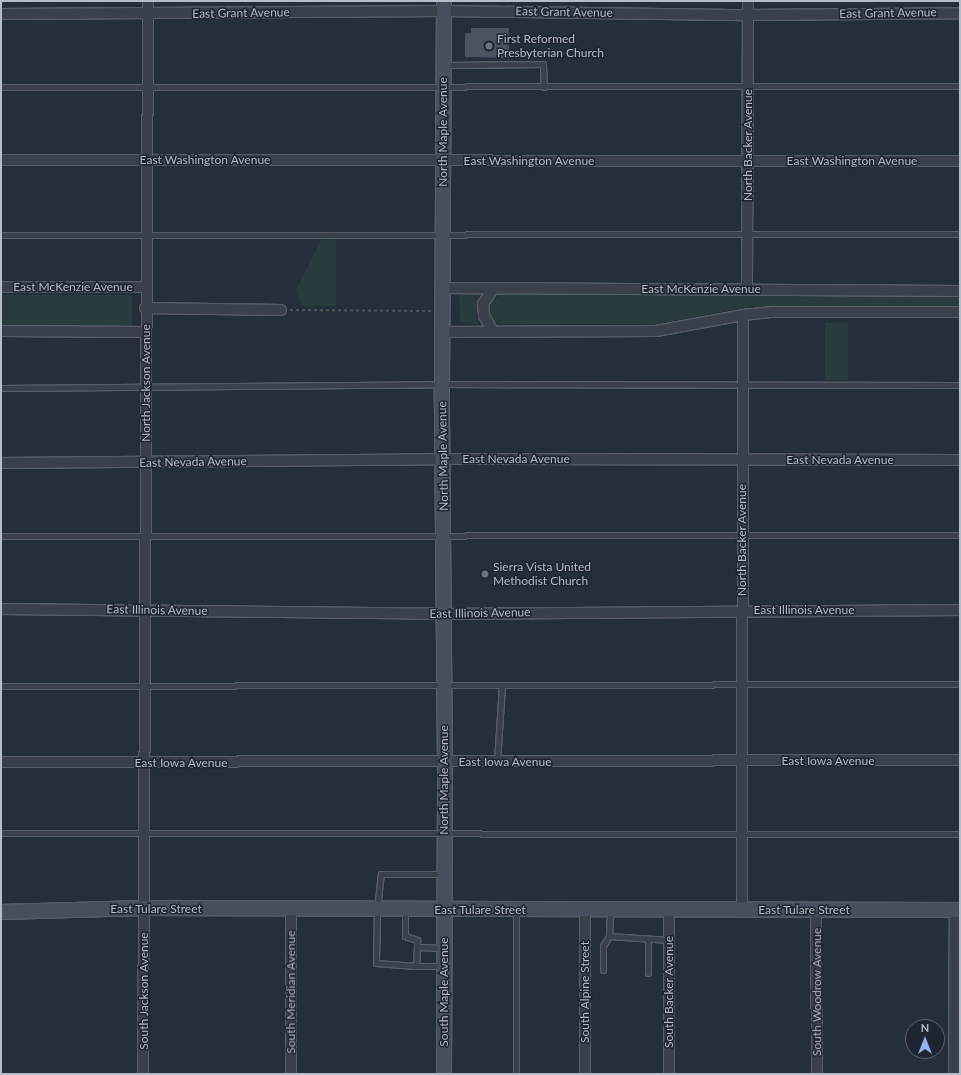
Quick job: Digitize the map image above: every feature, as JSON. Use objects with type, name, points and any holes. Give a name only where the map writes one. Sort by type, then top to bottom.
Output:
[{"type":"main road","name":"North Maple Avenue","points":[[444,6],[442,234],[445,762],[444,910]]},
{"type":"main road","name":"East Tulare Street","points":[[1,912],[144,908],[291,910],[958,910]]},
{"type":"main road","name":"South Maple Avenue","points":[[444,910],[444,1074]]},
{"type":"street","name":"North Jackson Avenue","points":[[144,908],[147,388],[145,287],[148,1]]},
{"type":"street","name":"North Backer Avenue","points":[[747,289],[748,1]]},
{"type":"street","name":"East Grant Avenue","points":[[1,14],[148,14],[444,6],[748,15],[960,13]]},
{"type":"street","name":"East Washington Avenue","points":[[1,160],[146,159],[748,162],[960,161]]},
{"type":"street","name":"East McKenzie Avenue","points":[[1,287],[145,287]]},
{"type":"street","name":"East McKenzie Avenue","points":[[442,288],[960,291]]},
{"type":"street","points":[[493,289],[484,304],[484,316],[493,331]]},
{"type":"street","points":[[146,308],[281,310]]},
{"type":"street","name":"East McKenzie Avenue","points":[[442,332],[656,331],[743,315],[773,312],[960,312]]},
{"type":"street","name":"North Backer Avenue","points":[[742,909],[740,761],[742,685],[741,535],[743,315]]},
{"type":"street","points":[[1,331],[146,332]]},
{"type":"street","name":"East Nevada Avenue","points":[[1,463],[444,459],[960,460]]},
{"type":"street","name":"East Illinois Avenue","points":[[1,609],[146,609],[443,614],[741,610],[960,610]]},
{"type":"street","name":"East Iowa Avenue","points":[[1,762],[144,763],[960,760]]},
{"type":"street","name":"South Jackson Avenue","points":[[143,1074],[144,908]]},
{"type":"street","name":"South Meridian Avenue","points":[[290,1074],[291,910]]},
{"type":"street","name":"South Alpine Street","points":[[585,910],[585,1074]]},
{"type":"street","name":"South Backer Avenue","points":[[668,1074],[669,910]]},
{"type":"street","name":"South Woodrow Avenue","points":[[816,910],[817,1074]]},
{"type":"street","points":[[954,1074],[957,1043],[958,910]]},
{"type":"lane","points":[[444,65],[543,64],[544,87]]},
{"type":"lane","points":[[1,87],[443,85],[748,88],[960,86]]},
{"type":"lane","points":[[1,235],[960,234]]},
{"type":"lane","points":[[1,388],[147,388],[442,384],[743,386],[960,385]]},
{"type":"lane","points":[[1,536],[960,535]]},
{"type":"lane","points":[[1,686],[960,684]]},
{"type":"lane","points":[[497,762],[502,685]]},
{"type":"lane","points":[[1,833],[960,834]]},
{"type":"lane","points":[[444,874],[381,874],[376,910],[376,963],[416,966],[444,966]]},
{"type":"lane","points":[[405,910],[405,936],[417,940],[416,966]]},
{"type":"lane","points":[[516,910],[516,1074]]},
{"type":"lane","points":[[603,970],[603,946],[609,936],[610,910]]},
{"type":"lane","points":[[609,936],[640,937],[648,940],[669,940]]},
{"type":"lane","points":[[648,940],[648,973]]},
{"type":"lane","points":[[417,947],[444,948]]},
{"type":"path","points":[[281,310],[442,311]]},
{"type":"shaded area","points":[[322,238],[336,238],[336,306],[303,306],[295,291]]},
{"type":"shaded area","points":[[480,294],[476,315],[479,325],[460,322],[459,295]]},
{"type":"shaded area","points":[[1,295],[132,295],[132,325],[1,325]]},
{"type":"shaded area","points":[[500,295],[934,295],[960,298],[960,306],[754,306],[657,324],[499,324],[491,319],[490,303]]},
{"type":"shaded area","points":[[825,323],[848,323],[848,380],[825,380]]},
{"type":"building","name":"First Reformed Presbyterian Church","points":[[471,28],[509,28],[509,58],[465,57],[465,33],[471,33]]},
{"type":"place","name":"First Reformed Presbyterian Church","points":[[489,46]]},
{"type":"place","name":"Sierra Vista United Methodist Church","points":[[485,574]]}]
